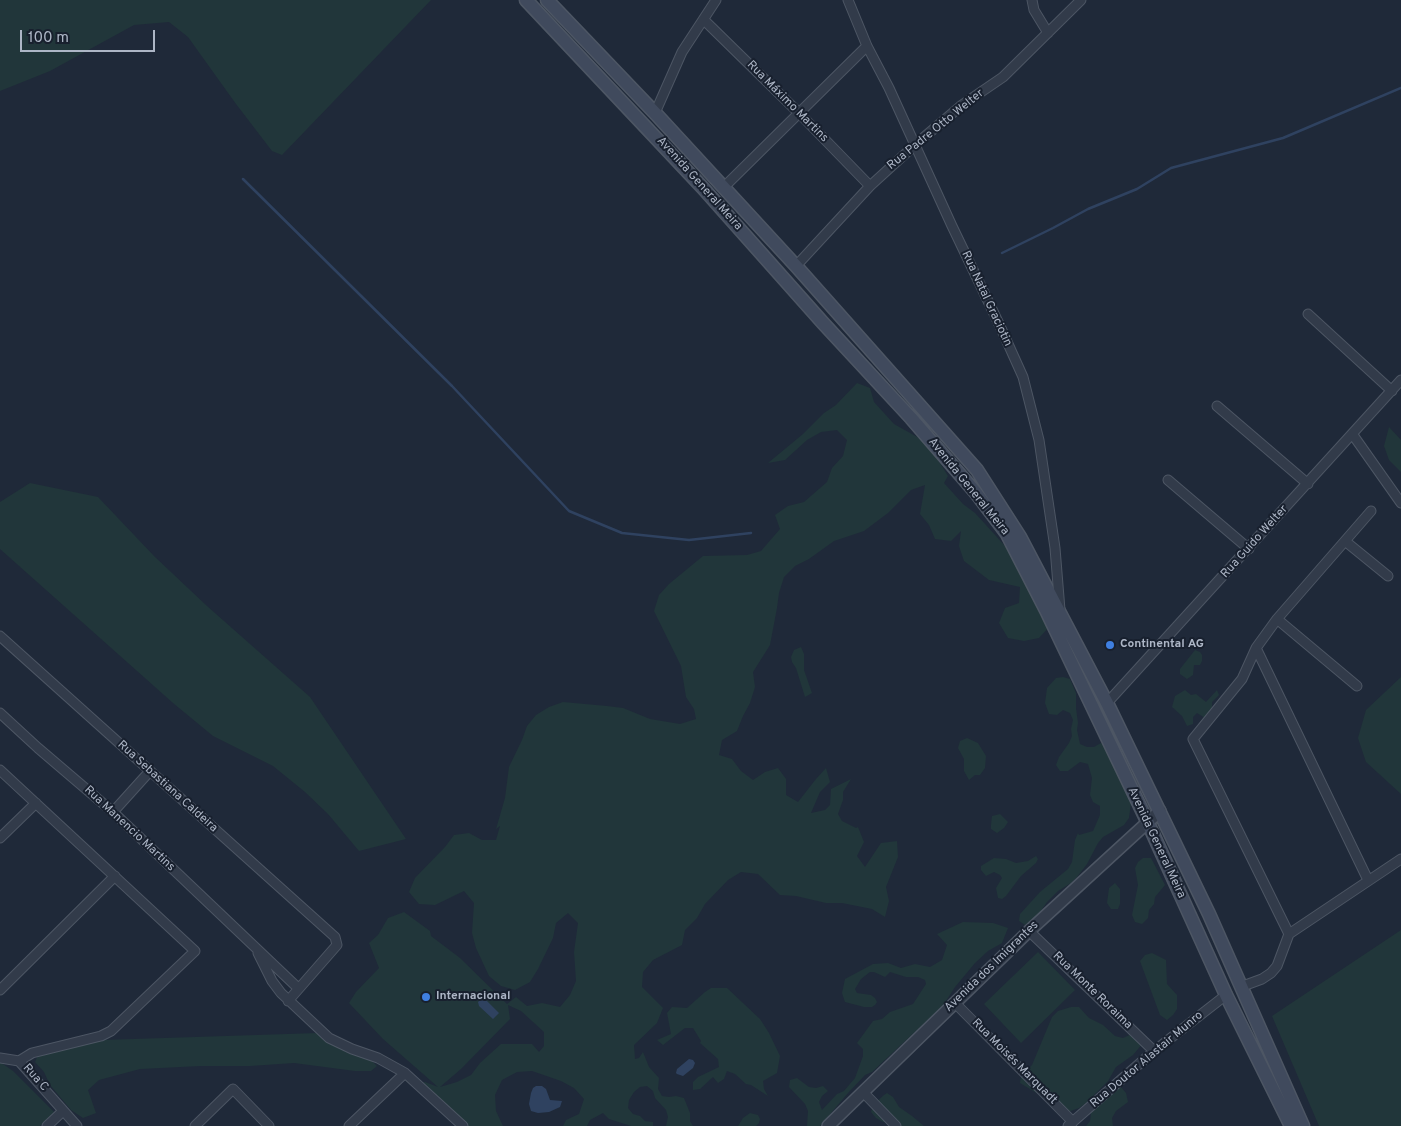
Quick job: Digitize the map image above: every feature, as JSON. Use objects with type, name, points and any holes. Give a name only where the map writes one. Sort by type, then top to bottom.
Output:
[{"type":"main road","name":"Avenida General Meira","points":[[526,0],[644,124],[947,458],[1006,534],[1046,610],[1148,823],[1287,1124]]},
{"type":"main road","name":"Avenida General Meira","points":[[547,0],[655,113],[796,266],[977,470],[1020,538],[1107,703],[1242,986],[1303,1126]]},
{"type":"main road","points":[[644,124],[655,113]]},
{"type":"main road","points":[[783,278],[796,266]]},
{"type":"main road","points":[[1093,710],[1107,703]]},
{"type":"main road","points":[[1226,995],[1242,986]]},
{"type":"street","points":[[655,113],[682,52],[716,0]]},
{"type":"street","name":"Rua Natal Graciotin","points":[[848,0],[867,46],[916,144],[952,226],[1023,377],[1039,440],[1055,548],[1061,617]]},
{"type":"street","points":[[1032,0],[1034,10],[1048,33]]},
{"type":"street","name":"Rua Padre Otto Welter","points":[[796,266],[870,186],[916,144],[962,106],[1003,77],[1081,0]]},
{"type":"street","name":"Rua Máximo Martins","points":[[704,20],[870,186]]},
{"type":"street","points":[[724,188],[867,46]]},
{"type":"street","points":[[1308,314],[1392,391]]},
{"type":"street","name":"Rua Guido Welter","points":[[1107,703],[1353,435],[1401,380]]},
{"type":"street","points":[[1217,406],[1308,484]]},
{"type":"street","points":[[1353,435],[1401,503]]},
{"type":"street","points":[[1168,480],[1249,548]]},
{"type":"street","points":[[1289,934],[1193,739],[1242,679],[1256,648],[1276,619],[1371,511]]},
{"type":"street","points":[[1345,541],[1388,576]]},
{"type":"street","points":[[1276,619],[1357,686]]},
{"type":"street","name":"Rua Sebastiana Caldeira","points":[[0,636],[336,937],[337,945],[298,988]]},
{"type":"street","points":[[1256,648],[1368,880]]},
{"type":"street","name":"Rua Manencio Martins","points":[[0,713],[113,812],[298,988]]},
{"type":"street","points":[[0,770],[195,951],[111,1031],[101,1036],[32,1053],[19,1060]]},
{"type":"street","points":[[113,812],[150,771]]},
{"type":"street","points":[[0,838],[36,803]]},
{"type":"street","name":"Avenida dos Imigrantes","points":[[828,1126],[1029,931],[1160,811]]},
{"type":"street","points":[[1242,986],[1262,979],[1271,973],[1277,966],[1289,934],[1401,859]]},
{"type":"street","points":[[0,990],[115,876]]},
{"type":"street","name":"Rua Monte Roraima","points":[[1029,931],[1154,1052]]},
{"type":"street","name":"Rua Manencio Martins","points":[[256,948],[272,981],[288,1001],[329,1038],[378,1058],[405,1073],[463,1126]]},
{"type":"street","points":[[288,1001],[298,988]]},
{"type":"street","name":"Rua Doutor Alastair Munro","points":[[1070,1124],[1154,1052],[1226,995]]},
{"type":"street","name":"Rua Moisés Marquadt","points":[[955,1003],[1070,1124]]},
{"type":"street","name":"Rua C","points":[[0,1058],[19,1060],[77,1126]]},
{"type":"street","points":[[349,1126],[405,1073]]},
{"type":"street","points":[[195,1126],[233,1089],[269,1126]]},
{"type":"street","points":[[863,1092],[896,1126]]},
{"type":"street","points":[[47,1126],[63,1111]]},
{"type":"green space","points":[[0,0],[431,0],[282,155],[272,151],[188,37],[169,22],[134,25],[50,71],[0,91]]},
{"type":"green space","points":[[857,383],[870,388],[874,402],[894,424],[919,438],[931,449],[948,476],[944,483],[1006,547],[1050,626],[1039,638],[1024,641],[1008,638],[999,623],[1005,608],[1019,603],[1020,587],[989,580],[964,561],[959,546],[961,531],[951,541],[935,539],[929,525],[920,514],[925,485],[911,490],[888,513],[864,531],[834,541],[809,559],[795,566],[784,577],[779,593],[770,645],[753,672],[755,687],[750,703],[737,731],[722,740],[719,755],[732,759],[741,771],[753,780],[765,772],[778,768],[786,779],[786,795],[798,802],[826,768],[830,782],[820,792],[811,813],[825,810],[830,805],[831,789],[851,779],[843,792],[843,800],[838,814],[842,821],[856,828],[858,827],[864,842],[857,856],[865,867],[881,843],[897,841],[898,857],[886,887],[889,901],[885,917],[872,909],[780,895],[758,874],[741,872],[728,880],[705,904],[697,918],[685,930],[682,945],[653,960],[643,972],[642,987],[663,1008],[657,1023],[634,1045],[635,1059],[639,1058],[643,1052],[649,1067],[659,1078],[658,1089],[662,1096],[684,1098],[693,1126],[666,1126],[668,1117],[666,1110],[655,1098],[653,1091],[647,1086],[640,1087],[634,1092],[629,1100],[628,1108],[633,1114],[640,1116],[645,1121],[653,1122],[653,1126],[631,1126],[609,1119],[603,1113],[590,1120],[587,1126],[563,1126],[566,1120],[579,1114],[584,1099],[574,1088],[561,1081],[532,1071],[517,1072],[502,1080],[495,1095],[496,1111],[503,1126],[461,1126],[444,1110],[438,1096],[411,1086],[425,1082],[438,1087],[383,1039],[349,1003],[356,992],[379,968],[369,943],[378,935],[388,918],[404,912],[430,931],[431,936],[460,958],[507,1004],[516,997],[527,1006],[542,1003],[560,1007],[570,995],[576,981],[574,952],[578,923],[568,913],[556,923],[553,938],[530,982],[515,990],[501,986],[489,976],[476,948],[472,933],[474,903],[464,891],[435,905],[419,904],[409,892],[415,878],[454,835],[469,833],[482,840],[496,840],[500,826],[496,829],[505,798],[509,767],[527,726],[536,715],[549,707],[563,702],[623,708],[650,719],[680,724],[696,719],[694,709],[686,697],[681,666],[654,611],[659,595],[669,584],[703,556],[747,555],[761,551],[780,529],[775,515],[788,506],[804,502],[827,482],[832,468],[843,456],[847,440],[837,430],[821,432],[807,440],[785,460],[768,463],[803,434],[824,413],[836,405]],"holes":[[[508,1005],[521,1011],[544,1032],[544,1046],[539,1052],[532,1044],[501,1044],[480,1063],[471,1075],[440,1087],[461,1069],[510,1019]]]},
{"type":"green space","points":[[1389,427],[1401,440],[1401,472],[1389,460],[1384,446]]},
{"type":"green space","points":[[30,483],[98,497],[154,556],[207,606],[310,697],[406,839],[359,851],[328,814],[305,792],[273,766],[213,736],[173,703],[0,549],[0,502]]},
{"type":"green space","points":[[801,647],[804,654],[804,670],[812,693],[805,697],[791,657],[794,650]]},
{"type":"green space","points":[[1195,650],[1202,655],[1202,661],[1200,665],[1194,665],[1193,675],[1187,679],[1180,674],[1180,669]]},
{"type":"green space","points":[[1401,677],[1401,794],[1366,762],[1358,738],[1366,710]]},
{"type":"green space","points":[[1056,678],[1070,679],[1076,693],[1077,730],[1080,744],[1087,747],[1094,747],[1101,743],[1109,746],[1132,795],[1129,818],[1124,825],[1103,837],[1077,877],[1058,891],[1038,915],[1025,925],[1019,921],[1020,914],[1040,892],[1068,869],[1072,862],[1075,840],[1078,833],[1079,835],[1093,831],[1100,815],[1100,806],[1093,802],[1090,795],[1092,778],[1088,764],[1080,762],[1068,771],[1060,771],[1056,765],[1072,736],[1073,720],[1070,713],[1063,710],[1057,715],[1049,714],[1045,703],[1047,688]]},
{"type":"green space","points":[[1185,690],[1191,695],[1196,694],[1206,702],[1217,690],[1219,695],[1212,702],[1212,712],[1205,718],[1197,713],[1193,717],[1193,724],[1187,726],[1182,716],[1172,707],[1175,696]]},
{"type":"green space","points":[[967,738],[978,743],[986,756],[985,768],[980,775],[975,775],[969,780],[964,771],[964,759],[958,748],[960,741]]},
{"type":"green space","points":[[1000,814],[1008,822],[997,833],[991,829],[992,816]]},
{"type":"green space","points":[[1036,856],[1038,859],[1036,863],[1021,876],[1002,899],[998,898],[996,888],[1002,878],[1000,875],[994,872],[986,876],[981,870],[981,866],[994,858],[1006,859],[1016,863],[1028,861]]},
{"type":"green space","points":[[1143,858],[1151,858],[1165,885],[1155,897],[1154,904],[1149,910],[1148,918],[1142,924],[1135,922],[1132,915],[1138,885],[1135,868]]},
{"type":"green space","points":[[1115,883],[1120,889],[1120,904],[1118,909],[1111,909],[1107,903],[1109,888]]},
{"type":"green space","points":[[963,922],[993,923],[1008,928],[1002,943],[988,951],[975,963],[944,1004],[933,1015],[872,1072],[865,1075],[820,1126],[807,1126],[808,1111],[805,1104],[789,1087],[790,1080],[797,1078],[809,1087],[823,1086],[828,1091],[819,1102],[822,1110],[837,1094],[844,1091],[855,1078],[863,1056],[863,1049],[857,1043],[873,1021],[882,1019],[890,1012],[913,1004],[926,984],[925,980],[918,977],[906,977],[890,972],[885,977],[870,972],[861,979],[855,989],[857,993],[871,995],[877,1002],[872,1007],[864,1007],[845,1002],[842,993],[845,979],[873,964],[888,963],[901,968],[915,964],[930,967],[942,960],[947,945],[937,934]]},
{"type":"green space","points":[[1401,930],[1401,1126],[1319,1126],[1272,1016]]},
{"type":"green space","points":[[1038,952],[1075,990],[1021,1043],[984,1004]]},
{"type":"green space","points":[[1152,953],[1166,960],[1167,984],[1177,995],[1177,1009],[1167,1020],[1160,1015],[1140,961],[1145,955]]},
{"type":"green space","points":[[711,988],[727,988],[760,1019],[769,1033],[780,1056],[777,1073],[763,1081],[764,1089],[768,1096],[751,1085],[746,1084],[735,1074],[727,1071],[724,1079],[718,1083],[713,1077],[700,1089],[693,1090],[693,1082],[698,1077],[719,1067],[718,1059],[700,1043],[701,1041],[693,1028],[685,1028],[663,1045],[657,1040],[671,1034],[667,1013],[672,1007],[687,1008]]},
{"type":"green space","points":[[1079,1007],[1089,1018],[1103,1025],[1115,1036],[1123,1038],[1132,1034],[1143,1043],[1133,1055],[1116,1067],[1108,1081],[1086,1103],[1079,1108],[1065,1113],[1020,1083],[1021,1076],[1032,1065],[1052,1017],[1058,1011]]},
{"type":"green space","points":[[318,1033],[370,1059],[377,1066],[371,1071],[355,1071],[294,1063],[140,1069],[99,1080],[88,1090],[96,1113],[83,1118],[71,1110],[50,1085],[44,1072],[35,1062],[38,1055],[103,1040]]},
{"type":"green space","points":[[0,1062],[13,1071],[54,1112],[40,1126],[0,1126]]},
{"type":"green space","points":[[1121,1087],[1126,1093],[1128,1102],[1116,1111],[1112,1118],[1113,1126],[1086,1126],[1090,1121],[1091,1113],[1108,1095]]},
{"type":"green space","points":[[887,1093],[893,1097],[899,1107],[924,1126],[900,1126],[895,1123],[883,1122],[876,1118],[871,1112],[873,1105]]},
{"type":"green space","points":[[750,1113],[758,1115],[759,1123],[756,1126],[738,1126],[743,1118]]},
{"type":"water","points":[[481,999],[486,1000],[499,1013],[493,1019],[479,1006],[478,1002]]},
{"type":"water","points":[[689,1059],[695,1063],[693,1068],[683,1076],[677,1074],[677,1069]]},
{"type":"water","points":[[536,1086],[542,1086],[546,1089],[550,1100],[562,1101],[560,1107],[549,1112],[538,1113],[531,1111],[529,1104],[531,1093]]},
{"type":"waterway","points":[[1002,253],[1088,209],[1137,189],[1171,168],[1283,138],[1401,88]]},
{"type":"waterway","points":[[243,179],[452,386],[569,511],[622,533],[689,540],[751,533]]},
{"type":"place","name":"Continental AG","points":[[1110,645]]},
{"type":"place","name":"Internacional","points":[[426,997]]}]
